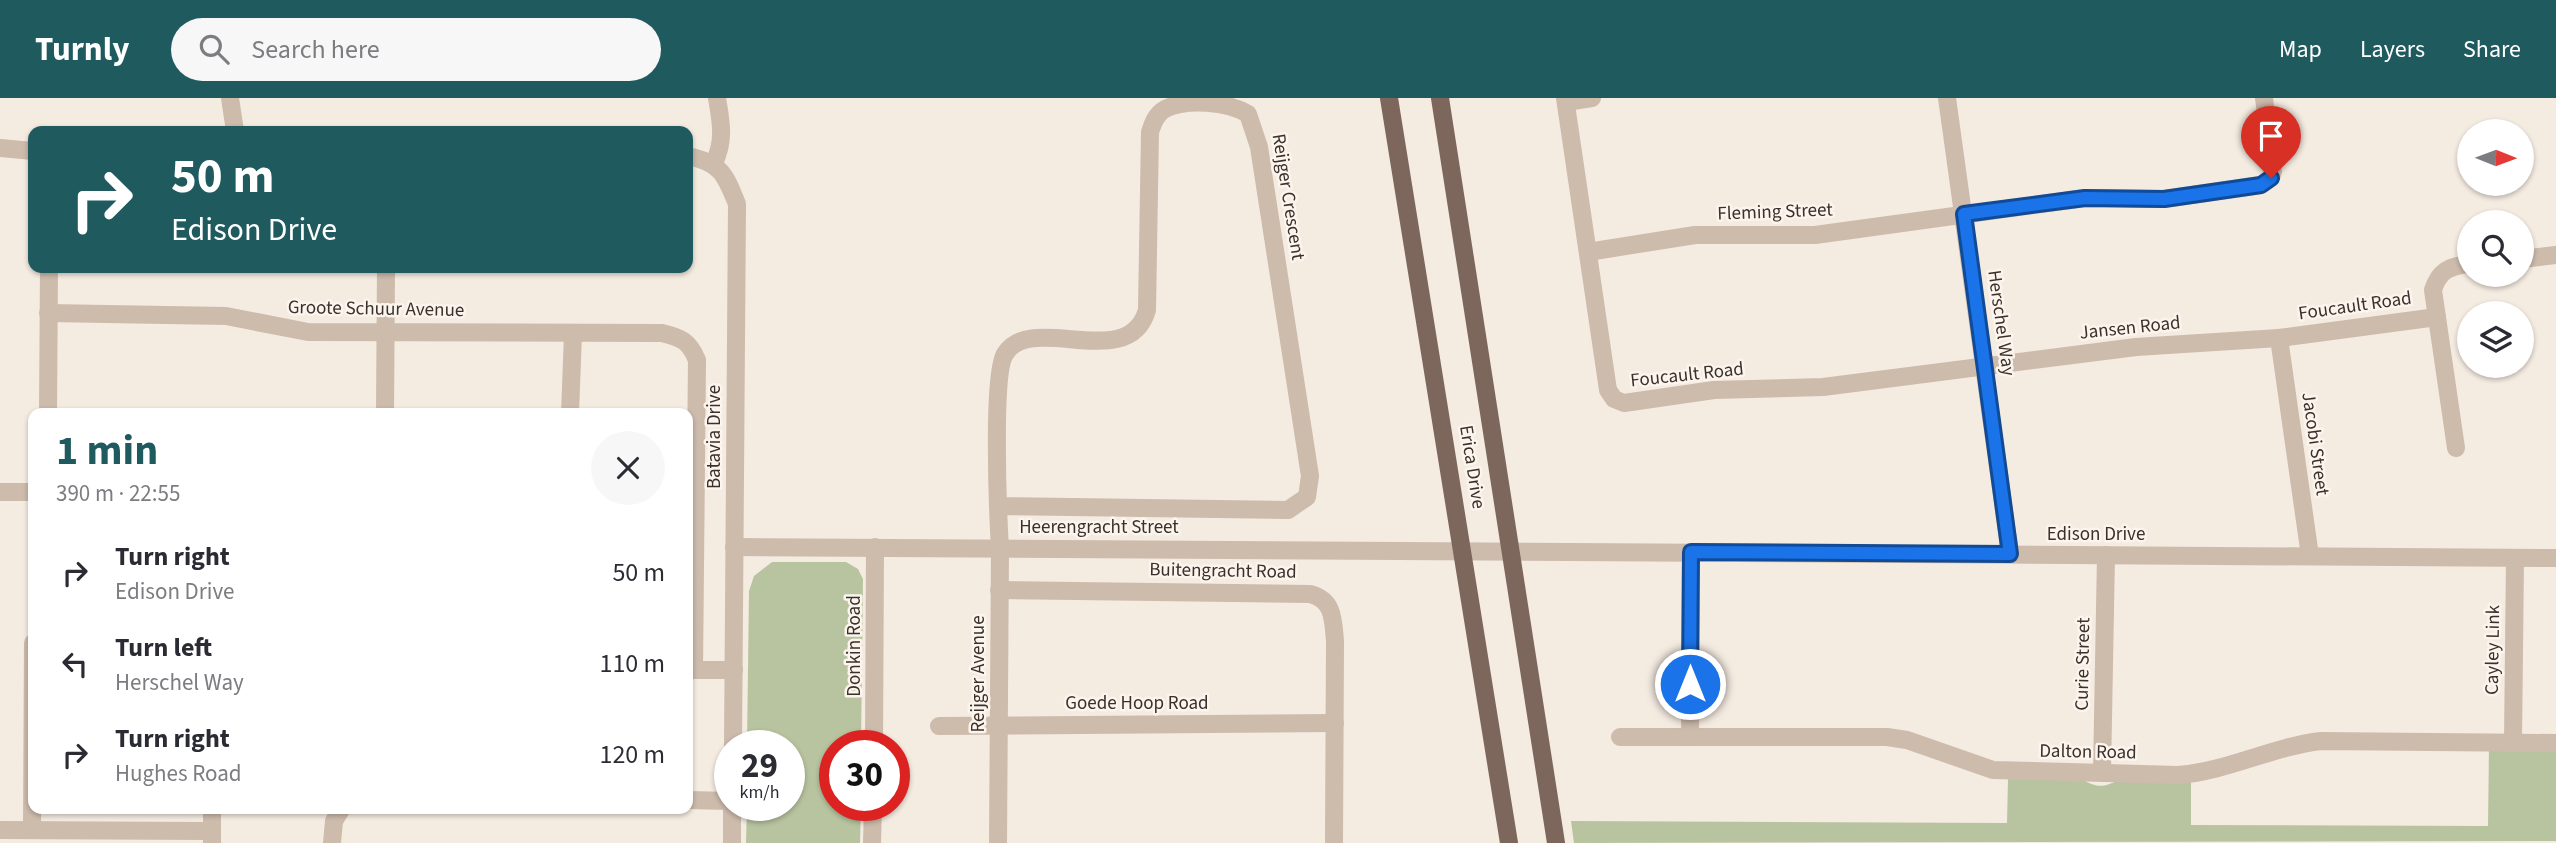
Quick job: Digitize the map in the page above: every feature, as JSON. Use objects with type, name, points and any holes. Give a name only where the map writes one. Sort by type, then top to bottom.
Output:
[{"type":"main road","name":"Erica Drive","points":[[1389,98],[1465,551],[1509,843]]},
{"type":"main road","name":"Erica Drive","points":[[1440,98],[1556,843]]},
{"type":"street","points":[[230,98],[234,126]]},
{"type":"street","points":[[693,157],[714,163],[721,148],[723,134],[717,98]]},
{"type":"street","points":[[1565,100],[1592,98]]},
{"type":"street","name":"Herschel Way","points":[[1947,98],[2010,554]]},
{"type":"street","name":"Fleming Street","points":[[1588,252],[1695,235],[1815,235],[2085,198],[2164,199],[2261,185],[2271,178],[2273,170],[2264,98]]},
{"type":"street","name":"Foucault Road","points":[[1565,100],[1608,390],[1619,401],[1714,390],[1823,387],[1986,366]]},
{"type":"street","name":"Reijger Crescent","points":[[1180,104],[1222,104],[1248,114],[1259,147],[1310,476],[1307,497],[1288,510],[998,506],[1000,370],[1008,350],[1024,340],[1117,339],[1134,332],[1145,318],[1148,302],[1150,132],[1155,118],[1165,109],[1180,104]]},
{"type":"street","points":[[0,148],[28,150]]},
{"type":"street","name":"Batavia Drive","points":[[714,163],[728,180],[737,204],[733,730]]},
{"type":"street","points":[[2534,258],[2556,255]]},
{"type":"street","points":[[2456,448],[2433,290],[2437,277],[2444,270],[2457,267]]},
{"type":"street","points":[[48,408],[49,273]]},
{"type":"street","points":[[385,408],[386,273]]},
{"type":"street","name":"Groote Schuur Avenue","points":[[48,313],[226,316],[287,330],[662,333]]},
{"type":"street","name":"Foucault Road","points":[[2279,338],[2437,317]]},
{"type":"street","name":"Batavia Drive","points":[[662,333],[680,337],[691,345],[697,360],[693,567]]},
{"type":"street","points":[[570,408],[572,334]]},
{"type":"street","name":"Jansen Road","points":[[1986,366],[2136,347],[2279,338]]},
{"type":"street","name":"Jacobi Street","points":[[2279,338],[2310,556]]},
{"type":"street","points":[[0,492],[28,492]]},
{"type":"street","name":"Reijger Avenue","points":[[998,506],[998,843]]},
{"type":"street","name":"Heerengracht Street","points":[[734,547],[1509,551]]},
{"type":"street","name":"Donkin Road","points":[[874,730],[875,547]]},
{"type":"street","name":"Edison Drive","points":[[1509,551],[2556,558]]},
{"type":"street","points":[[1690,737],[1691,552]]},
{"type":"street","name":"Curie Street","points":[[2102,773],[2106,555]]},
{"type":"street","name":"Cayley Link","points":[[2512,742],[2515,558]]},
{"type":"street","name":"Buitengracht Road","points":[[999,590],[1216,591],[1317,596],[1325,601],[1332,612],[1334,843]]},
{"type":"street","points":[[693,670],[734,670]]},
{"type":"street","name":"Goede Hoop Road","points":[[939,726],[1335,723]]},
{"type":"street","name":"Dalton Road","points":[[1620,737],[1887,737],[1906,740],[1993,770],[2102,773],[2203,773],[2287,745],[2320,741],[2556,743]]},
{"type":"street","points":[[693,800],[714,802]]},
{"type":"street","points":[[32,814],[32,830]]},
{"type":"street","points":[[0,830],[32,830],[90,837],[212,837],[212,814]]},
{"type":"street","points":[[332,843],[334,821],[338,814]]},
{"type":"street","points":[[731,821],[732,843]]},
{"type":"street","points":[[872,843],[873,821]]},
{"type":"green space","points":[[772,562],[846,562],[858,569],[863,579],[861,730],[819,730],[819,821],[861,821],[860,843],[746,843],[747,821],[805,821],[805,730],[747,730],[749,591],[754,576]]},
{"type":"green space","points":[[2489,748],[2556,749],[2556,841],[1574,843],[1571,821],[2007,823],[2008,779],[2083,780],[2100,786],[2139,778],[2191,781],[2191,825],[2488,826]]},
{"type":"route","points":[[1690,684],[1691,552],[2010,554],[1964,214],[2085,198],[2164,199],[2261,185],[2271,178]]}]
